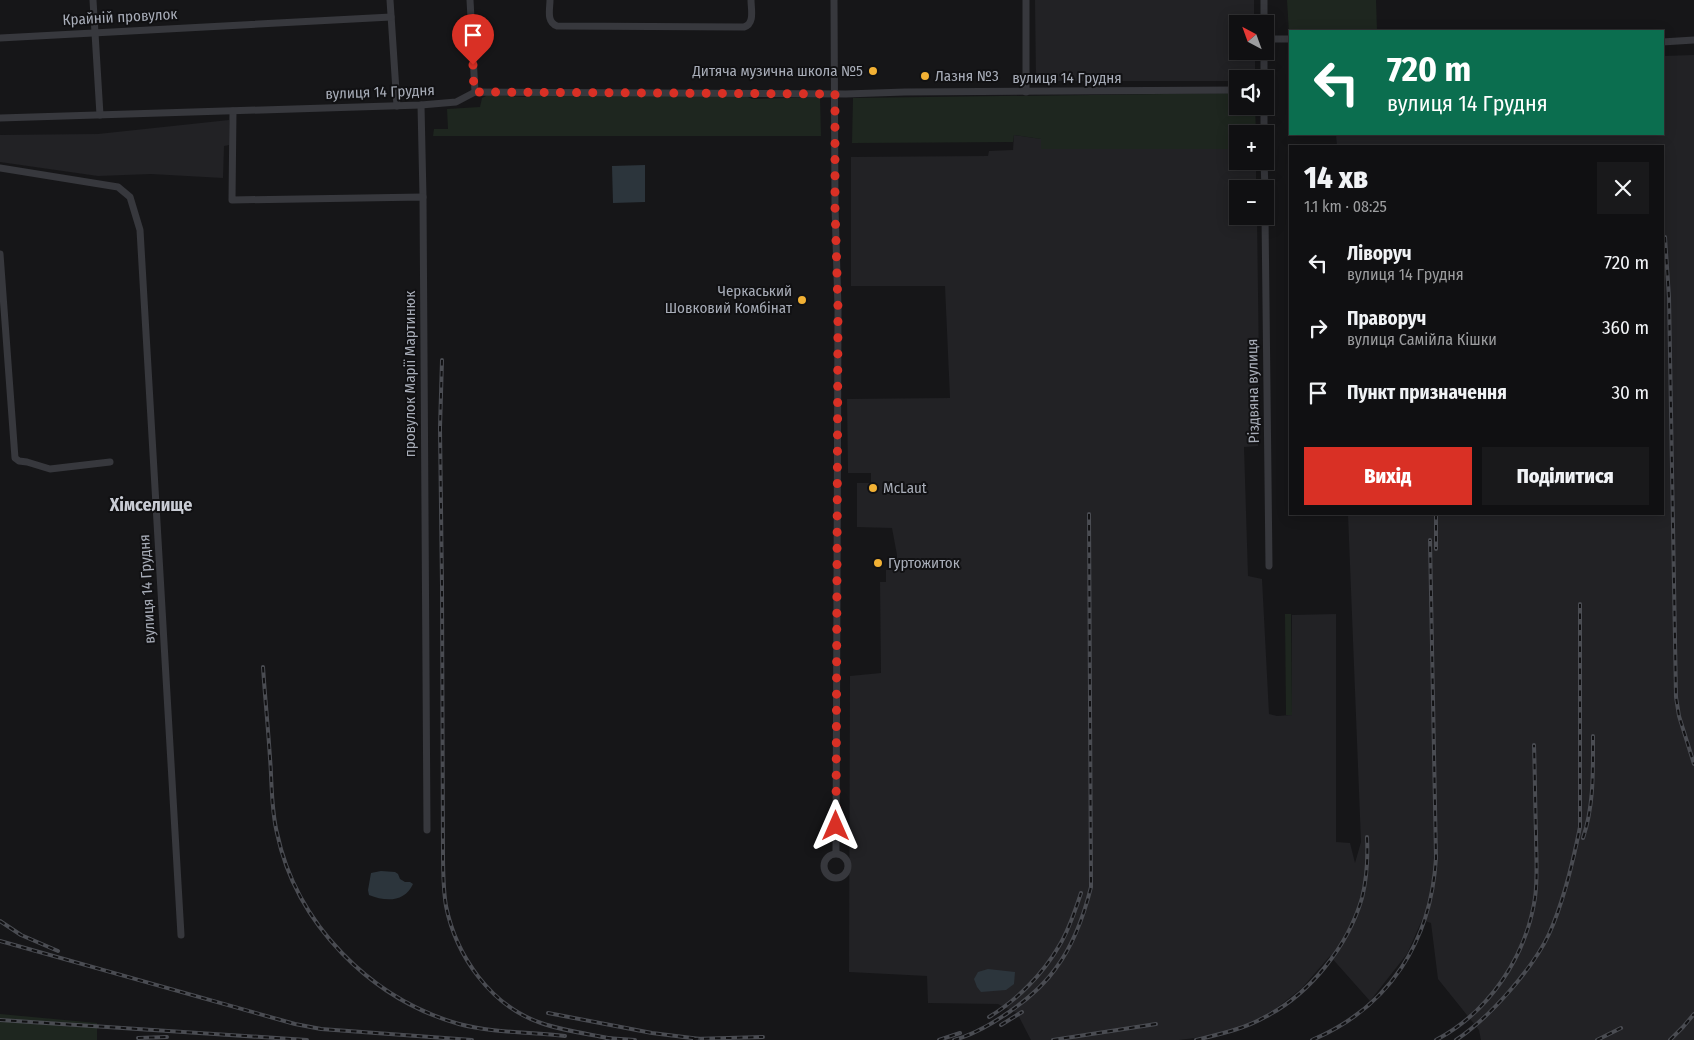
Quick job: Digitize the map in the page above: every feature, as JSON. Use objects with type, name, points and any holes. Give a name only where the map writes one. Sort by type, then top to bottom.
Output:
[{"type":"street","points":[[93,0],[100,115]]},
{"type":"street","points":[[390,0],[397,106]]},
{"type":"street","points":[[470,0],[474,92]]},
{"type":"street","points":[[550,0],[550,21],[556,26],[744,27],[748,26],[751,22],[752,0]]},
{"type":"street","points":[[834,0],[835,207],[838,308],[836,853]]},
{"type":"street","points":[[1026,0],[1026,92]]},
{"type":"street","points":[[1264,0],[1264,15]]},
{"type":"street","name":"Крайній провулок","points":[[0,38],[391,17]]},
{"type":"street","points":[[1274,39],[1289,39]]},
{"type":"street","points":[[1664,42],[1694,40]]},
{"type":"street","name":"вулиця 14 Грудня","points":[[0,118],[421,105],[456,102],[474,92],[835,94],[1229,90]]},
{"type":"street","name":"провулок Марії Мартинюк","points":[[421,105],[427,830]]},
{"type":"street","points":[[233,111],[232,200],[423,198]]},
{"type":"street","name":"вулиця 14 Грудня","points":[[0,168],[118,187],[130,197],[140,230],[181,935]]},
{"type":"street","name":"Різдвяна вулиця","points":[[1265,225],[1269,566]]},
{"type":"street","points":[[0,254],[15,458],[19,461],[50,469],[110,462]]},
{"type":"shaded area","points":[[1035,0],[1254,0],[1254,15],[1229,15],[1229,60],[1255,60],[1255,70],[1229,70],[1229,81],[1036,81]]},
{"type":"shaded area","points":[[1287,0],[1376,0],[1377,30],[1289,30],[1289,33]]},
{"type":"shaded area","points":[[1694,55],[1694,1040],[1481,1040],[1479,1030],[1438,979],[1431,923],[1422,920],[1407,954],[1370,1001],[1330,956],[1302,988],[1269,1014],[1226,1034],[1179,1040],[1031,1040],[1017,1013],[998,1004],[928,1003],[927,976],[849,972],[850,676],[881,673],[880,582],[886,582],[886,570],[897,570],[897,555],[892,528],[857,527],[857,483],[871,483],[871,473],[848,473],[847,399],[950,398],[945,286],[851,286],[851,157],[988,156],[989,151],[1013,150],[1014,135],[1042,139],[1042,149],[1229,149],[1229,170],[1256,170],[1256,180],[1229,180],[1229,225],[1257,225],[1258,446],[1244,447],[1248,576],[1262,579],[1269,714],[1277,716],[1292,715],[1292,615],[1336,614],[1336,842],[1350,843],[1355,863],[1361,842],[1348,515],[1664,515],[1664,145],[1337,145],[1336,135],[1664,135],[1664,56]]},
{"type":"shaded area","points":[[1229,93],[1229,115],[1255,115],[1256,125],[1229,125],[1229,149],[1041,149],[1041,139],[1014,135],[1013,142],[852,143],[853,98]]},
{"type":"shaded area","points":[[488,95],[524,97],[531,95],[746,96],[752,99],[820,97],[821,136],[433,136],[434,129],[448,129],[447,109],[480,107],[482,98]]},
{"type":"shaded area","points":[[229,120],[229,145],[224,146],[223,178],[151,174],[98,176],[0,162],[0,135],[98,134]]},
{"type":"shaded area","points":[[645,165],[645,202],[613,203],[612,166]]},
{"type":"shaded area","points":[[1285,614],[1291,614],[1292,715],[1286,715]]},
{"type":"shaded area","points":[[381,871],[395,872],[400,879],[413,884],[410,890],[394,899],[382,899],[369,895],[371,873]]},
{"type":"shaded area","points":[[988,969],[1015,972],[1014,984],[1006,990],[981,992],[974,979],[978,972]]},
{"type":"shaded area","points":[[0,1014],[97,1023],[97,1040],[0,1040]]},
{"type":"railway","points":[[1665,237],[1669,297],[1676,697],[1679,716],[1694,764]]},
{"type":"railway","points":[[442,360],[440,428],[443,866],[446,906],[451,925],[467,961],[492,992],[506,1005],[523,1015],[550,1026],[613,1039]]},
{"type":"railway","points":[[954,1040],[967,1036],[996,1021],[1024,1001],[1047,979],[1062,959],[1073,939],[1082,919],[1091,887],[1089,514]]},
{"type":"railway","points":[[1436,515],[1436,549]]},
{"type":"railway","points":[[1312,1040],[1340,1026],[1364,1009],[1384,990],[1401,968],[1415,943],[1425,917],[1432,888],[1436,858],[1430,540]]},
{"type":"railway","points":[[1456,1040],[1469,1031],[1509,992],[1532,963],[1549,934],[1568,881],[1580,827],[1580,604]]},
{"type":"railway","points":[[263,667],[275,824],[287,866],[301,898],[320,927],[342,953],[368,977],[396,996],[427,1012],[472,1027],[565,1036]]},
{"type":"railway","points":[[1583,838],[1591,801],[1593,736]]},
{"type":"railway","points":[[1436,1040],[1473,1014],[1502,981],[1514,961],[1530,920],[1535,898],[1537,874],[1534,745]]},
{"type":"railway","points":[[1196,1040],[1240,1028],[1265,1017],[1297,995],[1325,967],[1347,934],[1362,898],[1367,868],[1367,837]]},
{"type":"railway","points":[[989,1017],[1019,995],[1045,967],[1066,934],[1081,893]]},
{"type":"railway","points":[[0,921],[21,935],[58,951]]},
{"type":"railway","points":[[0,941],[295,1024],[321,1029],[472,1040]]},
{"type":"railway","points":[[1001,1025],[1022,1012]]},
{"type":"railway","points":[[548,1013],[652,1033],[700,1039]]},
{"type":"railway","points":[[1670,1040],[1694,1014]]},
{"type":"railway","points":[[0,1020],[307,1040]]},
{"type":"railway","points":[[1053,1040],[1156,1024]]},
{"type":"railway","points":[[1597,1040],[1621,1028]]},
{"type":"railway","points":[[939,1040],[960,1033]]},
{"type":"railway","points":[[138,1038],[167,1037]]},
{"type":"railway","points":[[693,1039],[763,1037]]},
{"type":"railway","points":[[606,1038],[635,1040]]},
{"type":"place","name":"Дитяча музична школа №5","points":[[873,71]]},
{"type":"place","name":"Лазня №3","points":[[925,76]]},
{"type":"place","name":"Черкаський Шовковий Комбінат","points":[[802,300]]},
{"type":"place","name":"McLaut","points":[[873,488]]},
{"type":"place","name":"Гуртожиток","points":[[878,563]]},
{"type":"district","name":"Хімселище","points":[[151,505]]},
{"type":"route","points":[[473,65],[474,92],[835,94],[835,207],[838,308],[836,826]]}]
